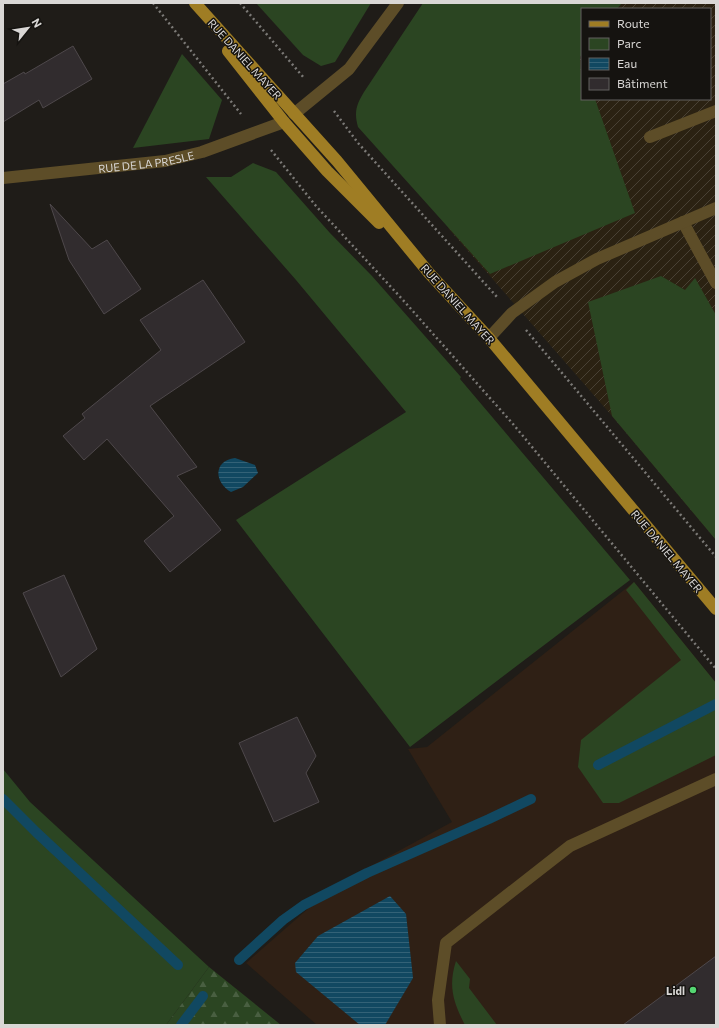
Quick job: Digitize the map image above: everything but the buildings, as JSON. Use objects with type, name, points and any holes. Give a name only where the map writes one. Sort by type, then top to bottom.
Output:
[{"type":"main road","points":[[191,3],[284,122],[326,171],[430,273]]},
{"type":"main road","name":"RUE DANIEL MAYER","points":[[195,3],[337,162],[430,273],[489,338],[716,609]]},
{"type":"street","points":[[294,114],[349,69],[398,3]]},
{"type":"street","points":[[650,137],[716,112]]},
{"type":"street","name":"RUE DE LA PRESLE","points":[[3,178],[165,161],[202,152],[284,122]]},
{"type":"street","points":[[489,338],[512,313],[555,282],[597,259],[716,208]]},
{"type":"street","points":[[684,222],[716,283]]},
{"type":"street","points":[[440,1025],[438,1000],[446,943],[570,846],[716,779]]},
{"type":"path","points":[[153,3],[235,107]]},
{"type":"path","points":[[240,3],[303,77]]},
{"type":"path","points":[[276,156],[316,206],[403,300],[513,424],[716,669]]},
{"type":"shaded area","points":[[622,3],[716,3],[716,540],[612,416],[448,228],[581,56],[581,100],[711,100],[711,8],[618,8]]},
{"type":"shaded area","points":[[634,582],[716,683],[716,1025],[317,1025],[246,963],[334,886],[452,822],[408,749],[427,747]]},
{"type":"green space","points":[[256,3],[371,3],[335,62],[321,66],[303,55]]},
{"type":"green space","points":[[423,3],[622,3],[618,8],[581,8],[581,100],[595,100],[635,213],[490,274],[358,127],[356,113],[361,97]]},
{"type":"green space","points":[[182,54],[222,100],[209,139],[133,148]]},
{"type":"green space","points":[[253,163],[276,172],[330,233],[372,276],[461,377],[460,379],[630,580],[410,747],[236,520],[406,412],[296,280],[206,177],[231,177]]},
{"type":"green space","points":[[661,276],[685,290],[695,278],[716,315],[716,540],[612,416],[588,302]]},
{"type":"green space","points":[[634,582],[716,683],[716,755],[619,803],[603,803],[578,767],[581,740],[681,660],[626,590]]},
{"type":"green space","points":[[3,769],[30,802],[209,967],[166,1025],[3,1025]]},
{"type":"green space","points":[[456,961],[470,979],[469,988],[497,1025],[465,1025],[457,1009],[453,994],[452,978]]},
{"type":"green space","points":[[209,967],[281,1025],[166,1025]]},
{"type":"water","points":[[235,458],[255,465],[258,473],[243,487],[231,492],[221,483],[218,472],[223,463]]},
{"type":"water","points":[[390,896],[406,914],[413,978],[385,1025],[360,1025],[296,972],[295,963],[318,936]]},
{"type":"waterway","points":[[598,765],[716,704]]},
{"type":"waterway","points":[[3,799],[36,832],[178,965]]},
{"type":"waterway","points":[[239,960],[283,920],[304,905],[367,873],[531,799]]},
{"type":"waterway","points":[[181,1025],[203,996]]},
{"type":"place","name":"Lidl","points":[[693,990]]}]
